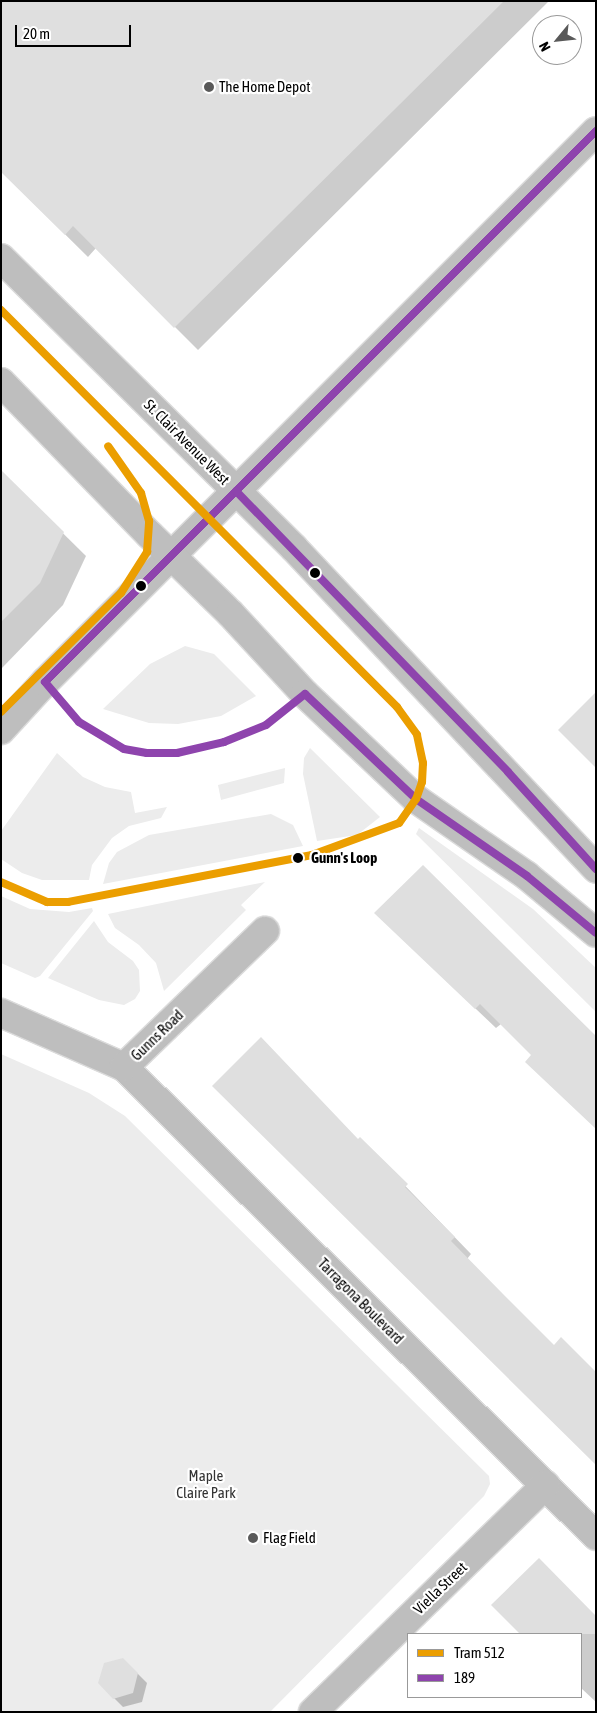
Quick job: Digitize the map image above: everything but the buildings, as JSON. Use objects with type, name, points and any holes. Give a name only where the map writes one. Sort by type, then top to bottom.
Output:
[{"type":"street","points":[[1,730],[236,491],[596,131]]},
{"type":"street","name":"St. Clair Avenue West","points":[[1,258],[236,491],[495,758],[596,869]]},
{"type":"street","points":[[1,382],[173,556],[305,694],[416,800],[527,876],[596,933]]},
{"type":"street","name":"Gunns Road","points":[[1,1012],[124,1067],[265,931]]},
{"type":"street","name":"Tarragona Boulevard","points":[[124,1067],[596,1536]]},
{"type":"street","name":"Viella Street","points":[[313,1712],[546,1485]]},
{"type":"green space","points":[[185,646],[214,654],[256,696],[221,716],[178,724],[149,723],[103,709],[150,664]]},
{"type":"green space","points":[[310,748],[380,817],[357,835],[317,841],[303,774],[304,758]]},
{"type":"green space","points":[[57,753],[83,777],[105,787],[131,792],[135,813],[167,807],[161,818],[129,826],[112,838],[92,865],[89,880],[42,880],[22,873],[1,859],[1,831]]},
{"type":"green space","points":[[285,768],[284,783],[221,800],[218,785]]},
{"type":"green space","points":[[271,814],[293,825],[303,846],[103,884],[109,863],[117,852],[149,835]]},
{"type":"green space","points":[[419,828],[533,909],[596,968],[596,1012],[416,834]]},
{"type":"green space","points":[[265,882],[241,905],[246,910],[164,991],[156,963],[139,945],[115,928],[108,914]]},
{"type":"green space","points":[[1,896],[30,909],[69,912],[92,908],[93,911],[40,976],[35,978],[1,963]]},
{"type":"green space","points":[[94,921],[108,942],[133,961],[139,970],[140,991],[135,999],[124,1005],[99,1000],[48,978]]},
{"type":"green space","name":"Maple Claire Park","points":[[1,1054],[89,1093],[125,1116],[489,1476],[490,1484],[484,1496],[270,1712],[1,1712]]},
{"type":"tram line","name":"512","points":[[1,310],[397,707],[417,735],[423,763],[422,782],[416,799],[399,823],[312,855],[68,902],[47,902],[1,882]]},
{"type":"tram line","name":"512","points":[[1,712],[121,593],[147,552],[149,521],[141,493],[108,446]]},
{"type":"transit line","name":"189","points":[[596,131],[45,682],[79,722],[124,749],[147,753],[177,753],[224,742],[266,725],[305,694],[416,799],[527,876],[596,933]]},
{"type":"transit line","name":"189","points":[[236,491],[508,772],[596,869]]},
{"type":"place","name":"The Home Depot","points":[[209,87]]},
{"type":"place","name":"Gunn's Loop","points":[[298,858]]},
{"type":"place","name":"Flag Field","points":[[253,1538]]}]
